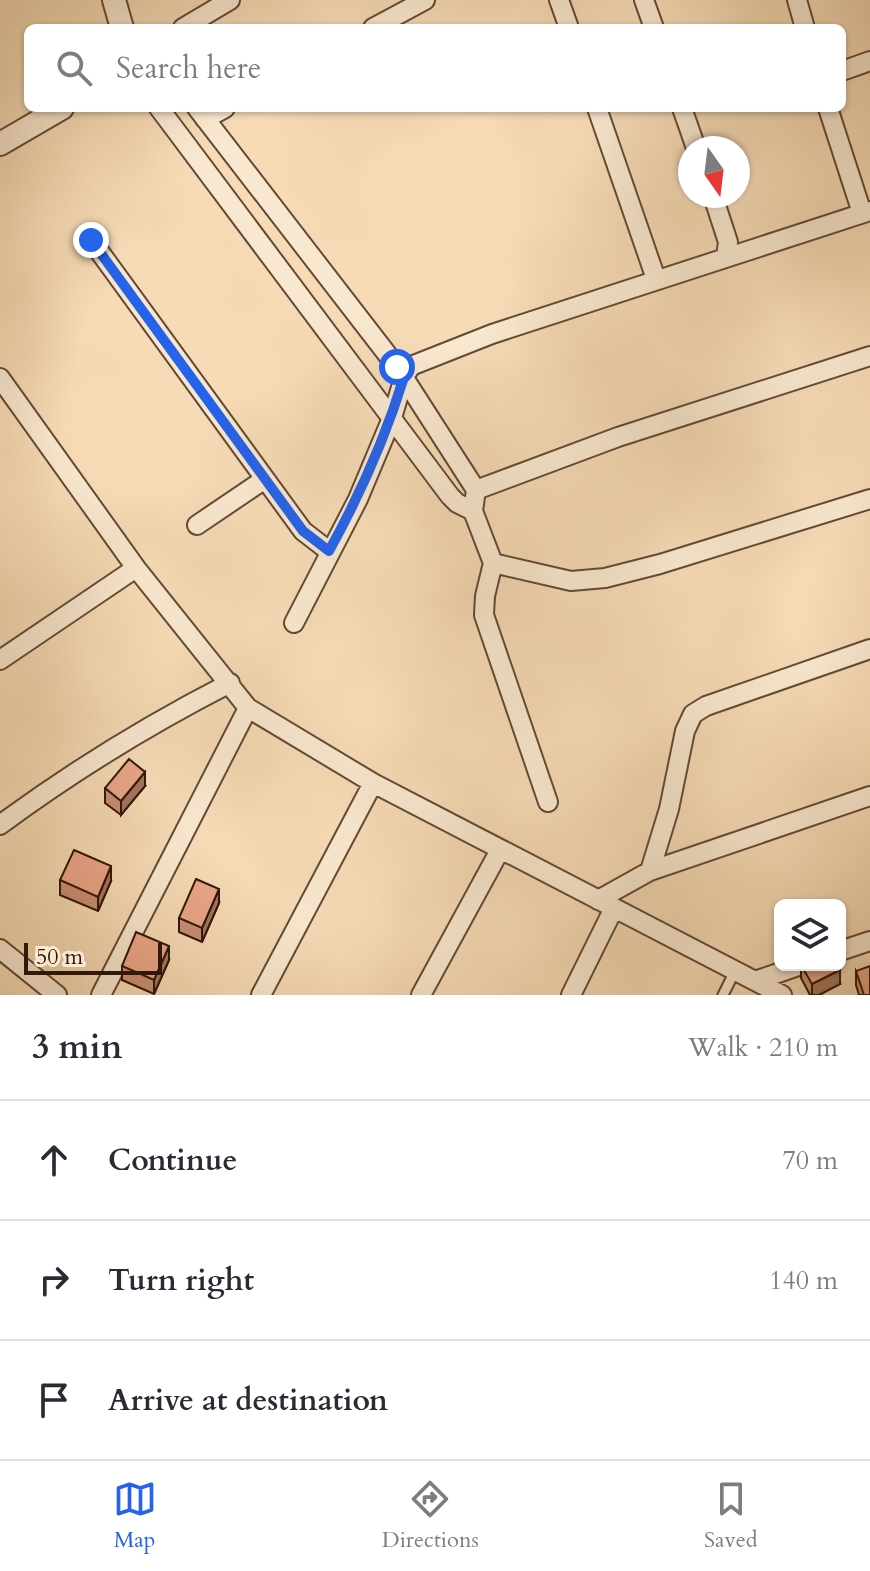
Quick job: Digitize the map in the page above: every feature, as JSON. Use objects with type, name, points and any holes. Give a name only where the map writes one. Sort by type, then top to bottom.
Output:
[{"type":"street","points":[[114,0],[121,24]]},
{"type":"street","points":[[190,24],[230,0]]},
{"type":"street","points":[[380,24],[425,0]]},
{"type":"street","points":[[559,0],[568,24]]},
{"type":"street","points":[[644,0],[653,24]]},
{"type":"street","points":[[797,0],[804,24]]},
{"type":"street","points":[[846,70],[870,61]]},
{"type":"street","points":[[0,144],[55,112]]},
{"type":"street","points":[[162,112],[457,503],[473,511]]},
{"type":"street","points":[[598,112],[656,279]]},
{"type":"street","points":[[683,112],[692,136]]},
{"type":"street","points":[[294,623],[358,499],[392,418],[404,377],[411,366],[492,334],[866,212],[829,112]]},
{"type":"street","points":[[201,113],[404,377],[476,490],[473,511],[493,563],[484,615],[548,802]]},
{"type":"street","points":[[717,208],[728,242],[726,257]]},
{"type":"street","points":[[91,240],[303,531],[329,551]]},
{"type":"street","points":[[476,490],[618,437],[870,356]]},
{"type":"street","points":[[0,378],[136,568],[248,708],[373,783],[782,995]]},
{"type":"street","points":[[197,525],[265,479]]},
{"type":"street","points":[[493,563],[571,581],[605,578],[870,499]]},
{"type":"street","points":[[0,660],[136,568]]},
{"type":"street","points":[[650,871],[667,818],[685,731],[693,714],[706,706],[870,649]]},
{"type":"street","points":[[0,825],[102,755],[230,683]]},
{"type":"street","points":[[101,995],[248,708]]},
{"type":"street","points":[[261,995],[373,783]]},
{"type":"street","points":[[571,995],[606,904],[650,871],[870,796]]},
{"type":"street","points":[[421,995],[500,850]]},
{"type":"street","points":[[846,949],[870,941]]},
{"type":"street","points":[[0,949],[57,995]]},
{"type":"street","points":[[755,981],[784,971]]},
{"type":"lane","points":[[723,995],[735,971]]},
{"type":"building","points":[[129,759],[145,772],[121,801],[105,788]]},
{"type":"building","points":[[74,850],[111,866],[98,897],[60,880]]},
{"type":"building","points":[[196,879],[219,889],[202,928],[179,918]]},
{"type":"building","points":[[136,932],[169,946],[154,980],[122,966]]},
{"type":"building","points":[[870,966],[870,995],[864,995],[856,971]]},
{"type":"building","points":[[804,971],[838,971],[812,984]]},
{"type":"route","points":[[91,240],[303,531],[329,551],[358,499],[392,418],[404,377],[397,367]]}]
